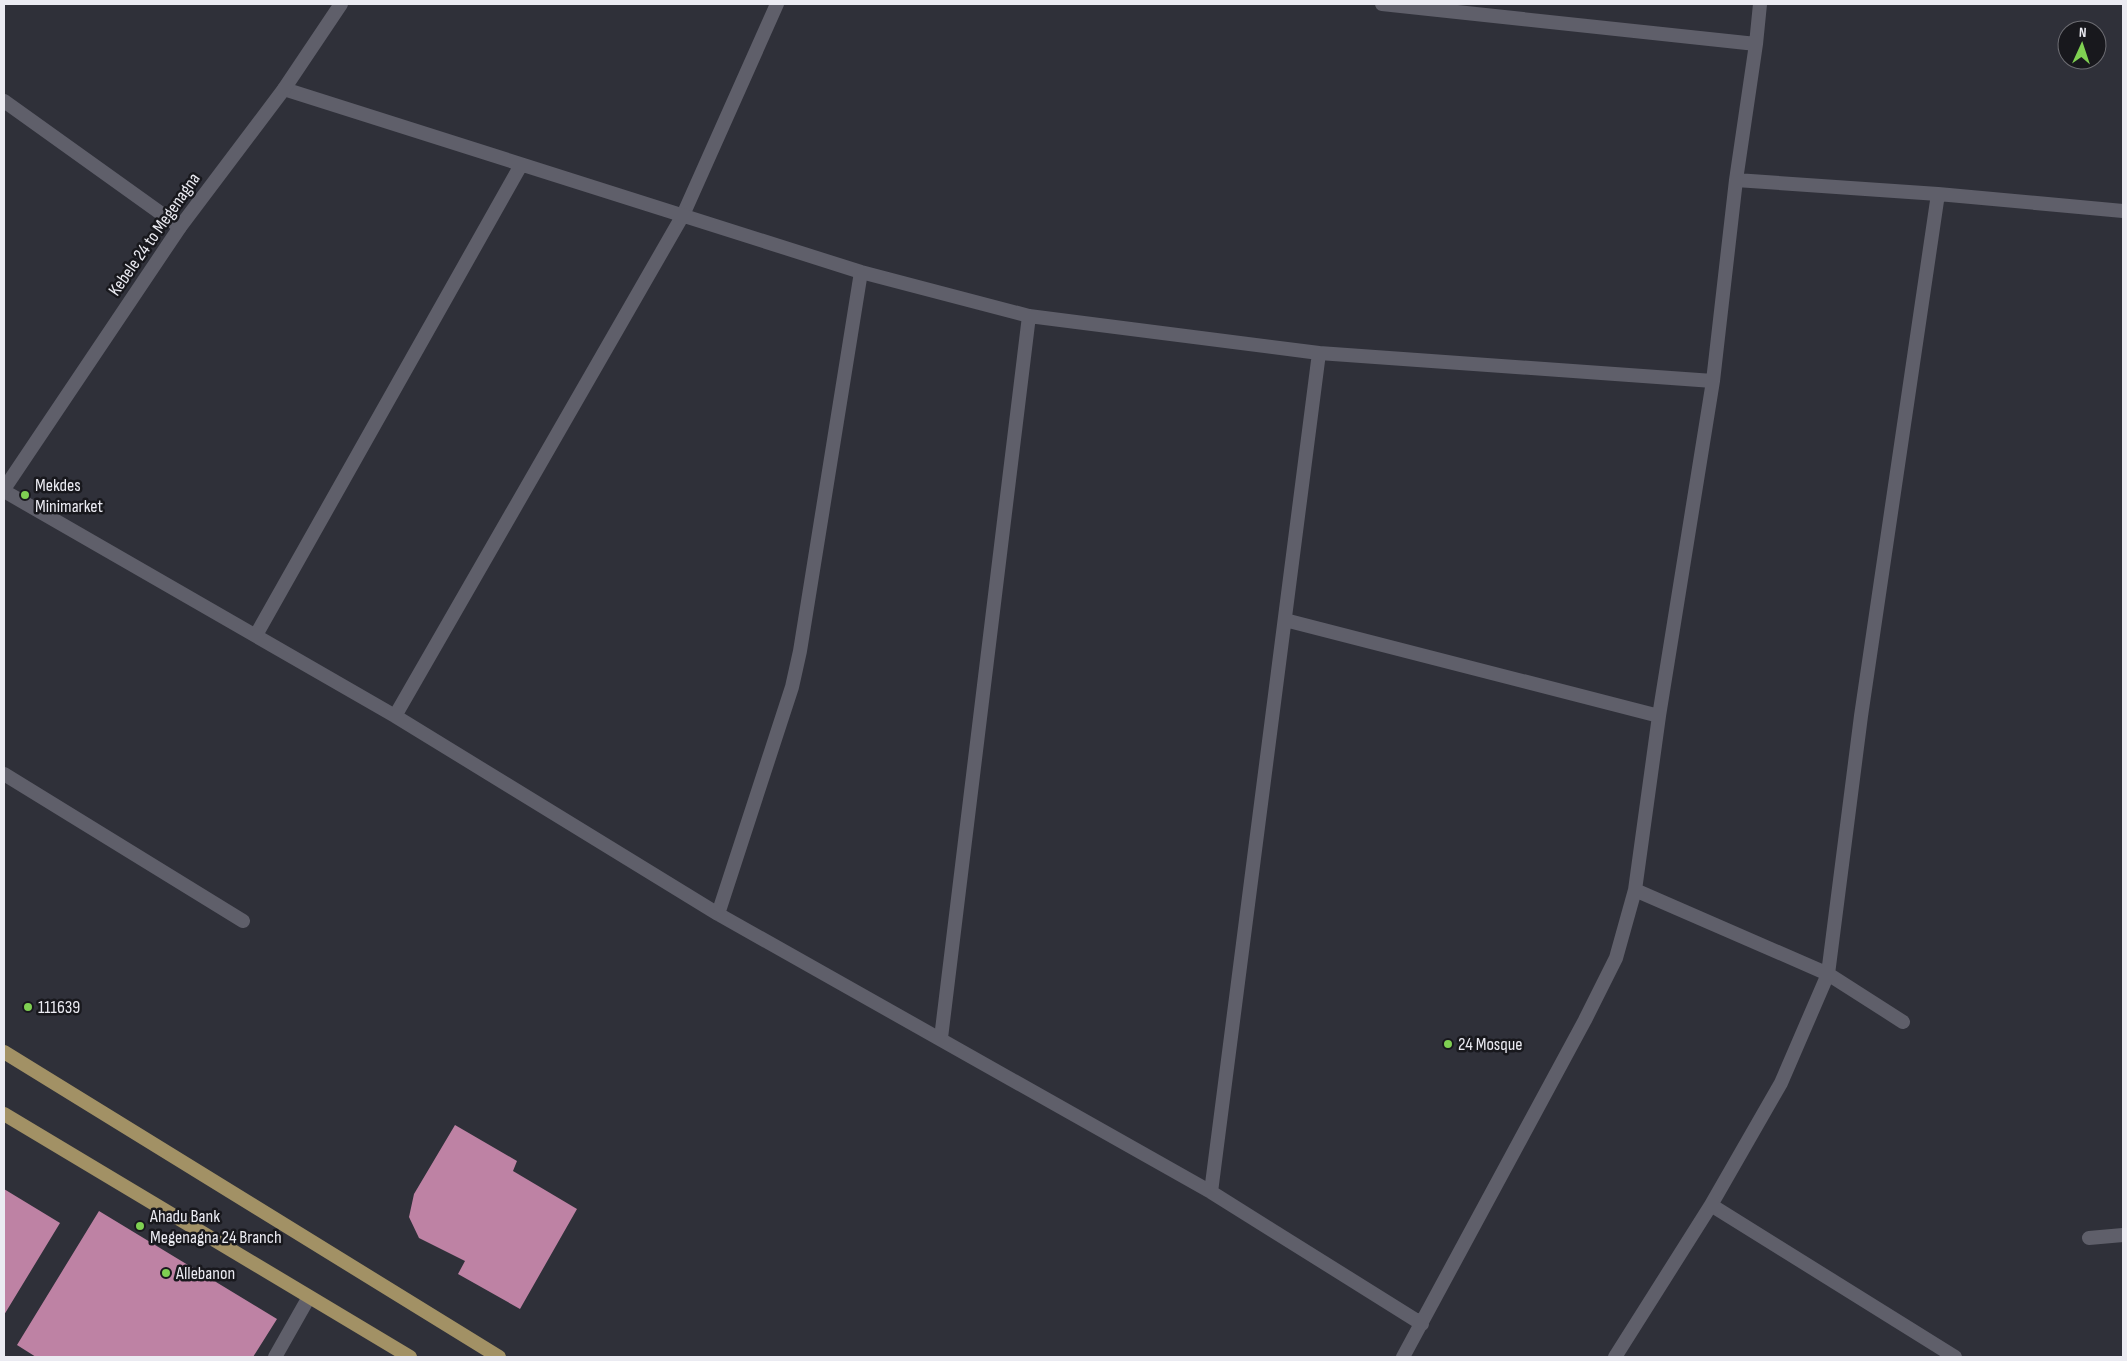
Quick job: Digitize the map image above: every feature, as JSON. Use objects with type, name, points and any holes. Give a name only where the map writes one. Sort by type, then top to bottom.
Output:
[{"type":"main road","points":[[4,1052],[499,1357]]},
{"type":"main road","points":[[4,1114],[410,1357]]},
{"type":"street","name":"Kebele 24 to Megenagna","points":[[4,490],[180,227],[284,89],[341,4]]},
{"type":"street","points":[[394,716],[683,215],[777,4]]},
{"type":"street","points":[[1382,4],[1456,8],[1756,44]]},
{"type":"street","points":[[1403,1357],[1585,1020],[1616,958],[1636,890],[1659,716],[1713,381],[1736,180],[1760,4]]},
{"type":"street","points":[[284,89],[861,272],[1030,316],[1319,353],[1713,381]]},
{"type":"street","points":[[4,101],[180,227]]},
{"type":"street","points":[[256,635],[521,165]]},
{"type":"street","points":[[1736,180],[1938,194],[2123,211]]},
{"type":"street","points":[[1615,1357],[1711,1205],[1781,1083],[1828,974],[1863,706],[1938,194]]},
{"type":"street","points":[[718,914],[792,687],[800,651],[861,272]]},
{"type":"street","points":[[940,1038],[1030,316]]},
{"type":"street","points":[[1211,1192],[1319,353]]},
{"type":"street","points":[[4,490],[394,716],[718,914],[1211,1192],[1422,1324]]},
{"type":"street","points":[[1285,620],[1659,716]]},
{"type":"street","points":[[4,774],[243,921]]},
{"type":"street","points":[[1636,890],[1828,974],[1903,1022]]},
{"type":"street","points":[[1711,1205],[1955,1357]]},
{"type":"street","points":[[2089,1238],[2123,1235]]},
{"type":"street","points":[[275,1357],[309,1297]]},
{"type":"building","points":[[455,1125],[517,1161],[513,1171],[577,1209],[520,1309],[458,1274],[465,1261],[419,1238],[409,1217],[414,1194]]},
{"type":"building","points":[[4,1189],[60,1223],[4,1315]]},
{"type":"building","points":[[99,1211],[277,1319],[253,1357],[36,1357],[17,1345]]},
{"type":"place","name":"Mekdes Minimarket","points":[[25,495]]},
{"type":"place","name":"111639","points":[[28,1007]]},
{"type":"place","name":"24 Mosque","points":[[1448,1044]]},
{"type":"place","name":"Ahadu Bank Megenagna 24 Branch","points":[[140,1226]]},
{"type":"place","name":"Allebanon","points":[[166,1273]]}]
